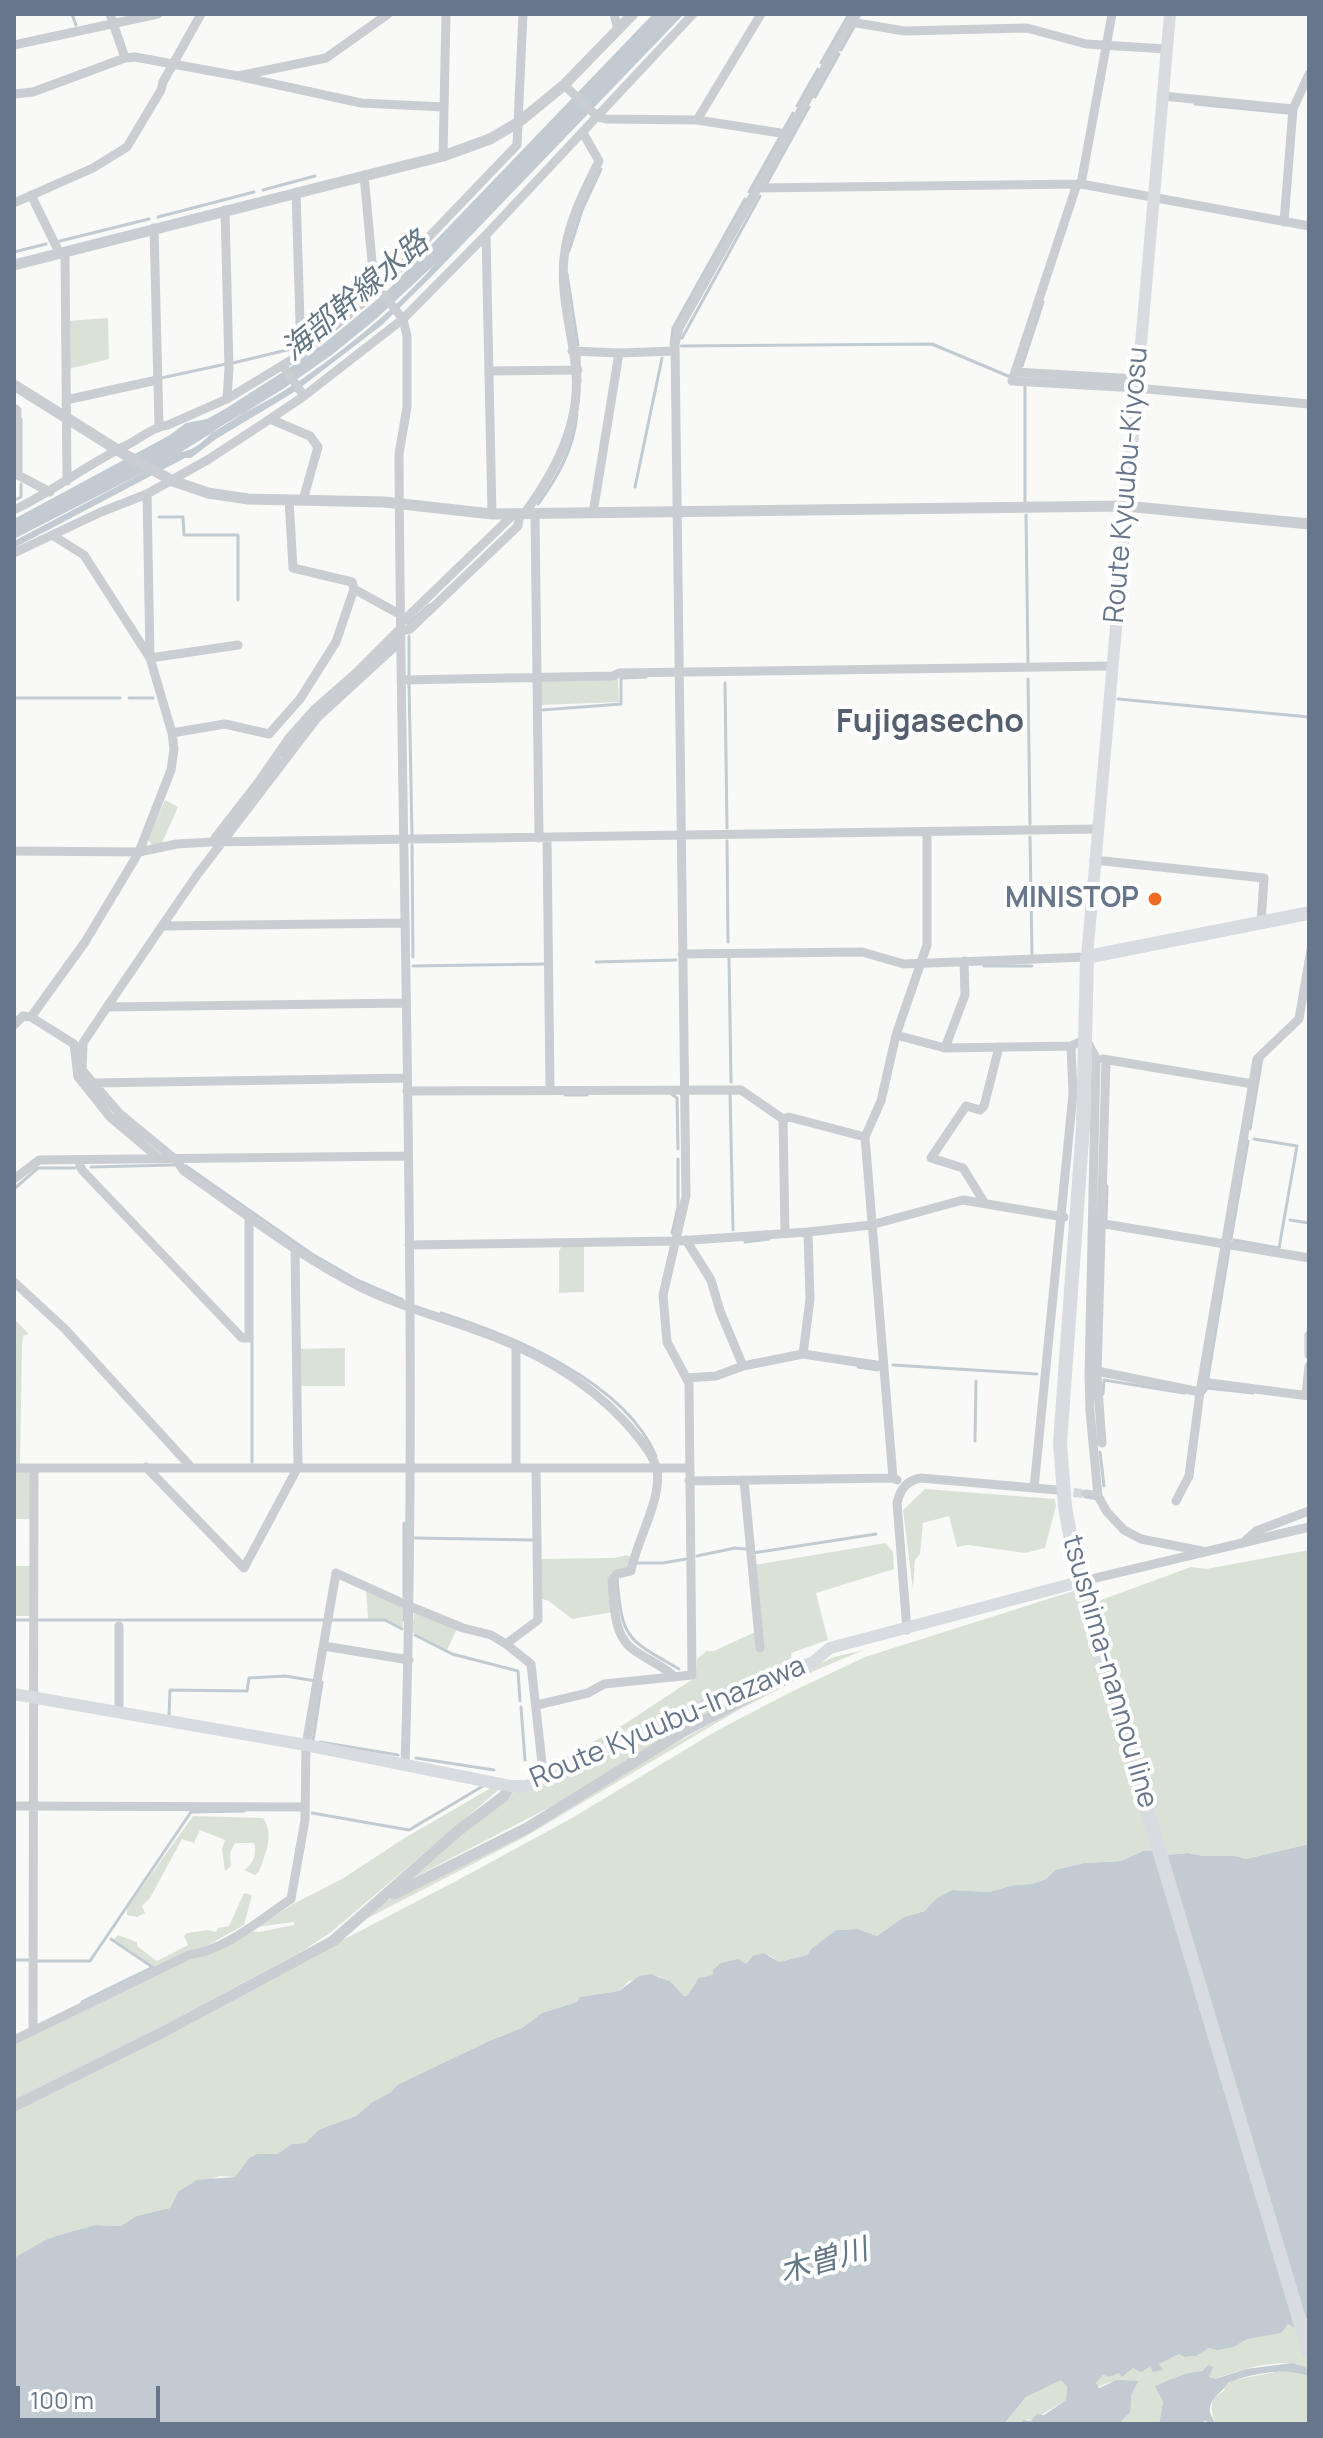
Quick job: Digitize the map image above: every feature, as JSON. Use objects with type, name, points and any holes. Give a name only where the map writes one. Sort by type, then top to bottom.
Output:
[{"type":"main road","name":"Route Kyuubu-Kiyosu","points":[[1087,957],[1170,14]]},
{"type":"main road","points":[[1087,957],[1309,913]]},
{"type":"main road","name":"tsushima-nannou line","points":[[1087,957],[1078,1198],[1060,1443],[1066,1521],[1079,1582],[1309,2352]]},
{"type":"main road","name":"Route Kyuubu-Inazawa","points":[[14,1694],[306,1745],[510,1786],[526,1786],[544,1781],[747,1684],[812,1663],[830,1648],[1079,1582]]},
{"type":"street","points":[[14,45],[112,19],[158,14]]},
{"type":"street","points":[[14,203],[93,168],[127,147],[201,14]]},
{"type":"street","points":[[238,76],[326,58],[388,14]]},
{"type":"street","points":[[443,156],[446,14]]},
{"type":"street","points":[[14,510],[50,492],[159,426],[227,399],[284,367],[380,292],[517,145],[523,14]]},
{"type":"street","points":[[614,14],[618,30]]},
{"type":"street","points":[[14,265],[443,156],[490,139],[519,122],[564,85],[633,14]]},
{"type":"street","points":[[14,553],[173,481],[303,395],[401,317],[486,235],[693,14]]},
{"type":"street","points":[[697,120],[761,14]]},
{"type":"street","points":[[1112,14],[1079,184],[1012,381],[1137,383],[1309,404]]},
{"type":"street","points":[[537,1705],[588,1693],[604,1684],[692,1675],[689,1383],[667,1342],[663,1295],[681,1240],[686,1196],[675,351],[679,328],[853,18],[904,31],[1027,28],[1086,44],[1166,49]]},
{"type":"street","points":[[112,19],[125,58]]},
{"type":"street","points":[[14,94],[33,92],[135,57],[361,103],[444,107]]},
{"type":"street","points":[[1284,222],[1293,109],[1309,74]]},
{"type":"street","points":[[564,85],[596,115],[697,120],[787,134]]},
{"type":"street","points":[[1163,96],[1293,109]]},
{"type":"street","points":[[583,133],[599,161],[582,196],[564,254],[566,301],[577,370],[570,426],[558,463],[523,514],[314,710],[289,738],[83,1043],[82,1070],[119,1113],[176,1160],[184,1171],[295,1249],[363,1289],[410,1309],[472,1328],[543,1358],[609,1405],[635,1433],[657,1468],[654,1507],[635,1550],[631,1571],[617,1574],[612,1580],[615,1613],[621,1632],[632,1648],[675,1677]]},
{"type":"street","points":[[364,175],[374,283],[401,317],[407,336],[407,407],[399,454],[410,1309],[409,1660],[405,1765]]},
{"type":"street","points":[[757,188],[1079,184],[1309,226]]},
{"type":"street","points":[[296,192],[301,354]]},
{"type":"street","points":[[31,195],[62,254],[67,481]]},
{"type":"street","points":[[225,210],[227,399]]},
{"type":"street","points":[[154,228],[159,426]]},
{"type":"street","points":[[486,235],[492,514]]},
{"type":"street","points":[[572,351],[675,351]]},
{"type":"street","points":[[593,513],[619,353]]},
{"type":"street","points":[[284,367],[303,395]]},
{"type":"street","points":[[489,371],[577,370]]},
{"type":"street","points":[[66,400],[157,380]]},
{"type":"street","points":[[14,385],[173,481],[208,493],[248,499],[399,504],[492,514],[1125,506],[1309,524]]},
{"type":"street","points":[[14,408],[17,410],[15,473],[50,492]]},
{"type":"street","points":[[270,419],[310,436],[318,447],[303,500]]},
{"type":"street","points":[[147,494],[150,658]]},
{"type":"street","points":[[289,500],[293,568],[352,582],[354,589],[401,628]]},
{"type":"street","points":[[523,514],[537,677],[550,1089]]},
{"type":"street","points":[[31,1017],[85,942],[139,852],[171,770],[174,749],[150,658],[84,555],[52,535]]},
{"type":"street","points":[[269,734],[300,699],[336,642],[354,589]]},
{"type":"street","points":[[217,843],[317,718],[401,628]]},
{"type":"street","points":[[150,658],[238,645]]},
{"type":"street","points":[[401,680],[679,672],[1111,666]]},
{"type":"street","points":[[172,733],[225,724],[289,738]]},
{"type":"street","points":[[14,851],[139,852],[177,844],[404,839],[1096,829]]},
{"type":"street","points":[[893,1478],[865,1137],[881,1101],[896,1035],[927,945],[927,833]]},
{"type":"street","points":[[1094,860],[1264,878],[1261,923]]},
{"type":"street","points":[[162,926],[405,923]]},
{"type":"street","points":[[682,954],[862,952],[904,964],[1087,957]]},
{"type":"street","points":[[945,1048],[965,995],[964,961]]},
{"type":"street","points":[[1176,1501],[1189,1476],[1201,1387],[1259,1055],[1299,1019],[1309,961]]},
{"type":"street","points":[[107,1007],[406,1003]]},
{"type":"street","points":[[14,1025],[23,1016],[31,1017],[74,1044],[78,1077],[110,1117],[160,1159]]},
{"type":"street","points":[[896,1035],[945,1048],[1071,1046],[1086,1039],[1101,1059],[1093,1222],[1098,1496],[1107,1512],[1124,1530],[1141,1539],[1202,1551]]},
{"type":"street","points":[[1034,1488],[1064,1217],[1073,1094],[1071,1046]]},
{"type":"street","points":[[984,1202],[963,1168],[931,1158],[966,1106],[980,1110],[984,1106],[999,1047]]},
{"type":"street","points":[[1101,1059],[1253,1084]]},
{"type":"street","points":[[93,1083],[407,1078]]},
{"type":"street","points":[[407,1091],[741,1090],[783,1119]]},
{"type":"street","points":[[783,1119],[789,1117],[865,1137]]},
{"type":"street","points":[[783,1119],[785,1233]]},
{"type":"street","points":[[14,1179],[39,1160],[408,1156]]},
{"type":"street","points":[[78,1160],[82,1170],[242,1338],[249,1338],[249,1215]]},
{"type":"street","points":[[409,1245],[681,1240],[808,1232],[871,1225],[963,1200],[1064,1217]]},
{"type":"street","points":[[1093,1222],[1309,1258]]},
{"type":"street","points":[[803,1354],[810,1299],[808,1232]]},
{"type":"street","points":[[681,1240],[711,1280],[743,1366]]},
{"type":"street","points":[[146,1467],[244,1568],[298,1467],[295,1249]]},
{"type":"street","points":[[14,1282],[65,1329],[191,1467]]},
{"type":"street","points":[[1309,1335],[1309,1355]]},
{"type":"street","points":[[516,1347],[516,1468]]},
{"type":"street","points":[[686,1378],[716,1376],[743,1366],[803,1354],[883,1366]]},
{"type":"street","points":[[1094,1374],[1201,1387],[1308,1395],[1309,1366]]},
{"type":"street","points":[[1094,1374],[1102,1443]]},
{"type":"street","points":[[14,1468],[689,1468]]},
{"type":"street","points":[[33,2030],[34,1468]]},
{"type":"street","points":[[506,1644],[538,1620],[536,1468]]},
{"type":"street","points":[[689,1481],[893,1478],[904,1486]]},
{"type":"street","points":[[907,1630],[897,1503],[904,1486],[912,1479],[921,1478],[1057,1490]]},
{"type":"street","points":[[744,1480],[760,1648]]},
{"type":"street","points":[[1086,1494],[1098,1496]]},
{"type":"street","points":[[1243,1542],[1256,1531],[1309,1511]]},
{"type":"street","points":[[1079,1582],[1309,1527]]},
{"type":"street","points":[[14,2040],[189,1955],[203,1953],[291,1899],[305,1807],[306,1745],[336,1573],[463,1628],[491,1635],[533,1668],[544,1781]]},
{"type":"street","points":[[119,1626],[119,1713]]},
{"type":"street","points":[[324,1646],[409,1660]]},
{"type":"street","points":[[382,1899],[527,1828],[681,1733],[812,1663]]},
{"type":"street","points":[[14,2106],[165,2031],[333,1941],[459,1830],[504,1796],[510,1786]]},
{"type":"street","points":[[14,1806],[305,1807]]},
{"type":"shaded area","points":[[108,318],[109,359],[69,369],[68,321]]},
{"type":"shaded area","points":[[618,679],[619,702],[541,705],[540,684],[543,680]]},
{"type":"shaded area","points":[[165,800],[178,807],[162,843],[152,845],[148,840]]},
{"type":"shaded area","points":[[562,1246],[584,1246],[584,1292],[559,1293],[559,1251]]},
{"type":"shaded area","points":[[14,1319],[29,1334],[23,1336],[22,1346],[20,1464],[14,1464]]},
{"type":"shaded area","points":[[345,1348],[345,1386],[299,1386],[298,1349]]},
{"type":"shaded area","points":[[14,1471],[30,1474],[30,1519],[14,1519]]},
{"type":"shaded area","points":[[925,1489],[1055,1499],[1045,1548],[1025,1553],[968,1545],[957,1547],[949,1516],[923,1523],[920,1554],[915,1560],[913,1590],[903,1510]]},
{"type":"shaded area","points":[[886,1543],[893,1552],[894,1569],[816,1593],[828,1640],[791,1653],[792,1661],[560,1764],[559,1761],[623,1725],[696,1677],[697,1659],[706,1651],[714,1651],[755,1632],[754,1565]]},
{"type":"shaded area","points":[[1309,1550],[1309,1844],[1246,1859],[1143,1851],[1121,1861],[1084,1863],[1055,1870],[1046,1879],[1032,1884],[989,1892],[952,1890],[925,1911],[904,1917],[877,1936],[858,1929],[836,1930],[807,1955],[779,1962],[769,1955],[754,1956],[746,1964],[696,1982],[688,1996],[684,1996],[670,1981],[658,1976],[629,1981],[619,1991],[581,1997],[577,2002],[542,2013],[522,2028],[397,2085],[356,2116],[320,2129],[305,2143],[292,2144],[277,2154],[257,2154],[249,2158],[235,2177],[220,2176],[178,2192],[170,2208],[136,2216],[121,2226],[95,2225],[59,2235],[14,2258],[14,2111],[458,1880],[572,1818],[718,1730],[865,1657],[1083,1588],[1090,1604],[1191,1567],[1206,1569]]},
{"type":"shaded area","points":[[631,1557],[630,1569],[616,1573],[613,1612],[572,1619],[549,1601],[539,1598],[539,1559],[614,1558]]},
{"type":"shaded area","points":[[14,1566],[30,1566],[30,1616],[14,1616]]},
{"type":"shaded area","points":[[366,1590],[402,1607],[403,1628],[385,1619],[368,1619]]},
{"type":"shaded area","points":[[414,1613],[457,1629],[447,1650],[412,1632]]},
{"type":"shaded area","points":[[864,1650],[814,1671],[735,1712],[523,1838],[366,1919],[382,1903],[467,1860],[810,1668],[834,1657]]},
{"type":"shaded area","points":[[783,1674],[741,1695],[560,1802],[409,1880],[465,1830],[508,1799],[518,1786]]},
{"type":"shaded area","points":[[486,1781],[502,1787],[330,1933],[167,2024],[14,2100],[14,2043],[247,1931],[259,1932],[294,1925],[294,1922],[257,1927],[489,1789]]},
{"type":"shaded area","points":[[193,1816],[263,1818],[269,1838],[259,1872],[255,1875],[244,1870],[254,1859],[254,1843],[235,1843],[230,1853],[231,1866],[225,1871],[222,1849],[225,1840],[200,1830],[194,1843],[182,1839],[150,1898],[142,1906],[145,1913],[137,1917],[127,1915],[127,1908]]},
{"type":"shaded area","points":[[244,1893],[252,1895],[244,1925],[201,1949],[156,1968],[114,1939],[118,1935],[137,1942],[137,1946],[157,1961],[188,1945],[184,1936],[187,1933],[216,1932],[218,1928],[229,1926]]},
{"type":"shaded area","points":[[1289,2324],[1305,2344],[1309,2370],[1300,2365],[1276,2363],[1215,2379],[1211,2379],[1204,2370],[1168,2381],[1156,2386],[1163,2402],[1159,2424],[1119,2424],[1128,2412],[1133,2387],[1111,2382],[1097,2387],[1097,2392],[1090,2395],[1086,2388],[1096,2385],[1103,2375],[1109,2377],[1127,2373],[1133,2368],[1162,2370],[1159,2364],[1179,2354],[1189,2357],[1207,2349],[1228,2347]]},
{"type":"shaded area","points":[[1276,2372],[1297,2372],[1309,2377],[1309,2424],[1215,2424],[1212,2402],[1225,2386],[1233,2380]]},
{"type":"shaded area","points":[[1059,2380],[1067,2386],[1066,2400],[1031,2421],[1027,2419],[1022,2424],[1004,2424],[1026,2397]]},
{"type":"water","points":[[653,14],[684,14],[382,325],[296,391],[216,439],[191,458],[185,458],[14,548],[14,541],[154,467],[14,539],[14,519],[170,435],[186,423],[207,419],[225,409],[327,341],[385,293]],"holes":[[[434,265],[402,299],[342,350],[282,392],[244,413],[283,389],[376,319]],[[213,432],[196,446],[181,452]]]},
{"type":"water","name":"木曽川","points":[[1309,1844],[1309,2315],[1298,2330],[1288,2324],[1281,2333],[1247,2339],[1233,2347],[1209,2348],[1196,2356],[1179,2354],[1159,2364],[1163,2370],[1153,2372],[1150,2367],[1141,2372],[1133,2368],[1122,2377],[1119,2373],[1109,2377],[1103,2375],[1096,2383],[1099,2388],[1117,2380],[1139,2381],[1132,2393],[1130,2412],[1119,2424],[1022,2424],[1023,2420],[1031,2421],[1037,2414],[1044,2415],[1066,2400],[1067,2386],[1061,2380],[1026,2397],[1004,2424],[14,2424],[14,2258],[59,2235],[95,2225],[121,2226],[136,2216],[170,2208],[178,2192],[197,2180],[235,2177],[249,2158],[257,2154],[277,2154],[292,2144],[305,2143],[320,2129],[356,2116],[397,2085],[522,2028],[542,2013],[577,2002],[580,1997],[619,1991],[639,1976],[650,1974],[670,1981],[687,1996],[699,1978],[713,1975],[713,1970],[721,1963],[738,1959],[746,1964],[753,1956],[764,1953],[779,1962],[807,1955],[836,1930],[858,1929],[877,1936],[904,1917],[925,1911],[936,1899],[952,1890],[989,1892],[1032,1884],[1046,1879],[1055,1870],[1084,1863],[1121,1861],[1143,1851],[1246,1859]]},
{"type":"water","points":[[1292,2363],[1306,2367],[1309,2377],[1291,2372],[1268,2372],[1228,2383],[1211,2403],[1210,2412],[1215,2424],[1205,2421],[1200,2424],[1159,2424],[1163,2402],[1155,2386],[1202,2371],[1208,2365],[1213,2367],[1209,2377],[1215,2379],[1246,2369]]},
{"type":"waterway","points":[[72,14],[76,25]]},
{"type":"waterway","points":[[821,63],[849,14]]},
{"type":"waterway","points":[[858,18],[860,14]]},
{"type":"waterway","points":[[841,50],[854,27]]},
{"type":"waterway","points":[[815,97],[839,54]]},
{"type":"waterway","points":[[797,106],[818,69]]},
{"type":"waterway","points":[[1195,104],[1287,113]]},
{"type":"waterway","points":[[767,183],[809,107]]},
{"type":"waterway","points":[[784,129],[793,113]]},
{"type":"waterway","points":[[749,192],[780,137]]},
{"type":"waterway","points":[[569,251],[582,210],[601,169]]},
{"type":"waterway","points":[[263,190],[315,176]]},
{"type":"waterway","points":[[158,217],[254,192]]},
{"type":"waterway","points":[[682,338],[760,196]]},
{"type":"waterway","points":[[671,345],[673,328],[745,199]]},
{"type":"waterway","points":[[60,241],[149,219]]},
{"type":"waterway","points":[[14,252],[46,244]]},
{"type":"waterway","points":[[567,274],[578,345]]},
{"type":"waterway","points":[[1022,366],[1043,302]]},
{"type":"waterway","points":[[681,346],[932,344],[1008,376]]},
{"type":"waterway","name":"海部幹線水路","points":[[233,363],[295,348]]},
{"type":"waterway","points":[[579,356],[580,382]]},
{"type":"waterway","points":[[635,487],[662,358]]},
{"type":"waterway","points":[[161,378],[226,364]]},
{"type":"waterway","points":[[1025,386],[1025,502]]},
{"type":"waterway","points":[[538,504],[564,462],[577,414]]},
{"type":"waterway","points":[[21,419],[21,471]]},
{"type":"waterway","points":[[17,499],[21,497],[21,484]]},
{"type":"waterway","points":[[1026,515],[1028,662]]},
{"type":"waterway","points":[[159,517],[183,517],[184,535],[238,535],[238,600]]},
{"type":"waterway","points":[[408,624],[429,605]]},
{"type":"waterway","points":[[409,636],[409,677]]},
{"type":"waterway","points":[[542,710],[621,704],[621,678],[646,677]]},
{"type":"waterway","points":[[1028,679],[1030,824]]},
{"type":"waterway","points":[[725,683],[727,828]]},
{"type":"waterway","points":[[409,684],[412,835]]},
{"type":"waterway","points":[[14,698],[120,698]]},
{"type":"waterway","points":[[129,698],[153,698]]},
{"type":"waterway","points":[[1118,699],[1309,717]]},
{"type":"waterway","points":[[283,755],[303,729]]},
{"type":"waterway","points":[[1030,837],[1032,954]]},
{"type":"waterway","points":[[727,841],[728,942]]},
{"type":"waterway","points":[[412,845],[413,957]]},
{"type":"waterway","points":[[1306,961],[1309,944]]},
{"type":"waterway","points":[[729,959],[731,1082]]},
{"type":"waterway","points":[[596,962],[676,960]]},
{"type":"waterway","points":[[413,966],[545,964]]},
{"type":"waterway","points":[[984,966],[1032,966]]},
{"type":"waterway","points":[[1250,1129],[1262,1058]]},
{"type":"waterway","points":[[730,1092],[733,1230]]},
{"type":"waterway","points":[[670,1093],[677,1098],[678,1149]]},
{"type":"waterway","points":[[565,1095],[587,1095]]},
{"type":"waterway","points":[[1234,1240],[1279,1248],[1297,1146],[1254,1139]]},
{"type":"waterway","points":[[1231,1239],[1248,1141]]},
{"type":"waterway","points":[[672,1233],[678,1207],[678,1159]]},
{"type":"waterway","points":[[91,1167],[174,1165]]},
{"type":"waterway","points":[[186,1166],[312,1254],[357,1280],[403,1300]]},
{"type":"waterway","points":[[14,1189],[38,1168],[75,1168]]},
{"type":"waterway","points":[[1106,1219],[1107,1186]]},
{"type":"waterway","points":[[1290,1220],[1309,1223]]},
{"type":"waterway","points":[[745,1242],[769,1239]]},
{"type":"waterway","points":[[1208,1378],[1229,1250]]},
{"type":"waterway","points":[[441,1313],[500,1334],[564,1365],[593,1384],[619,1405],[641,1429],[656,1456]]},
{"type":"waterway","points":[[252,1337],[252,1462]]},
{"type":"waterway","points":[[893,1365],[1037,1374]]},
{"type":"waterway","points":[[858,1367],[878,1370]]},
{"type":"waterway","points":[[1103,1394],[1104,1380],[1184,1393]]},
{"type":"waterway","points":[[975,1441],[976,1381]]},
{"type":"waterway","points":[[1204,1393],[1207,1388],[1253,1393]]},
{"type":"waterway","points":[[1100,1452],[1104,1486]]},
{"type":"waterway","points":[[404,1523],[404,1597]]},
{"type":"waterway","points":[[753,1553],[876,1534]]},
{"type":"waterway","points":[[415,1538],[533,1540]]},
{"type":"waterway","points":[[697,1556],[735,1548],[746,1549]]},
{"type":"waterway","points":[[636,1563],[686,1559]]},
{"type":"waterway","points":[[617,1578],[621,1614],[630,1636],[679,1669]]},
{"type":"waterway","points":[[404,1608],[404,1620]]},
{"type":"waterway","points":[[14,1620],[29,1620]]},
{"type":"waterway","points":[[39,1620],[325,1620]]},
{"type":"waterway","points":[[332,1620],[385,1620],[402,1629]]},
{"type":"waterway","points":[[415,1635],[452,1654],[518,1671],[520,1701]]},
{"type":"waterway","points":[[169,1715],[170,1690],[247,1691],[249,1678],[285,1676],[316,1681]]},
{"type":"waterway","points":[[313,1741],[322,1682]]},
{"type":"waterway","points":[[521,1707],[525,1760]]},
{"type":"waterway","points":[[320,1742],[398,1755]]},
{"type":"waterway","points":[[416,1758],[494,1770]]},
{"type":"waterway","points":[[312,1813],[409,1830],[483,1786]]},
{"type":"waterway","points":[[38,1961],[90,1961],[191,1812],[244,1811]]},
{"type":"waterway","points":[[111,1939],[151,1966]]},
{"type":"waterway","points":[[14,1960],[28,1960]]},
{"type":"waterway","points":[[110,1988],[153,1967]]},
{"type":"waterway","points":[[82,2002],[108,1989]]},
{"type":"tunnel","points":[[1060,1491],[1086,1494]]},
{"type":"place","name":"MINISTOP","points":[[1155,899]]},
{"type":"district","name":"Fujigasecho","points":[[930,723]]}]
